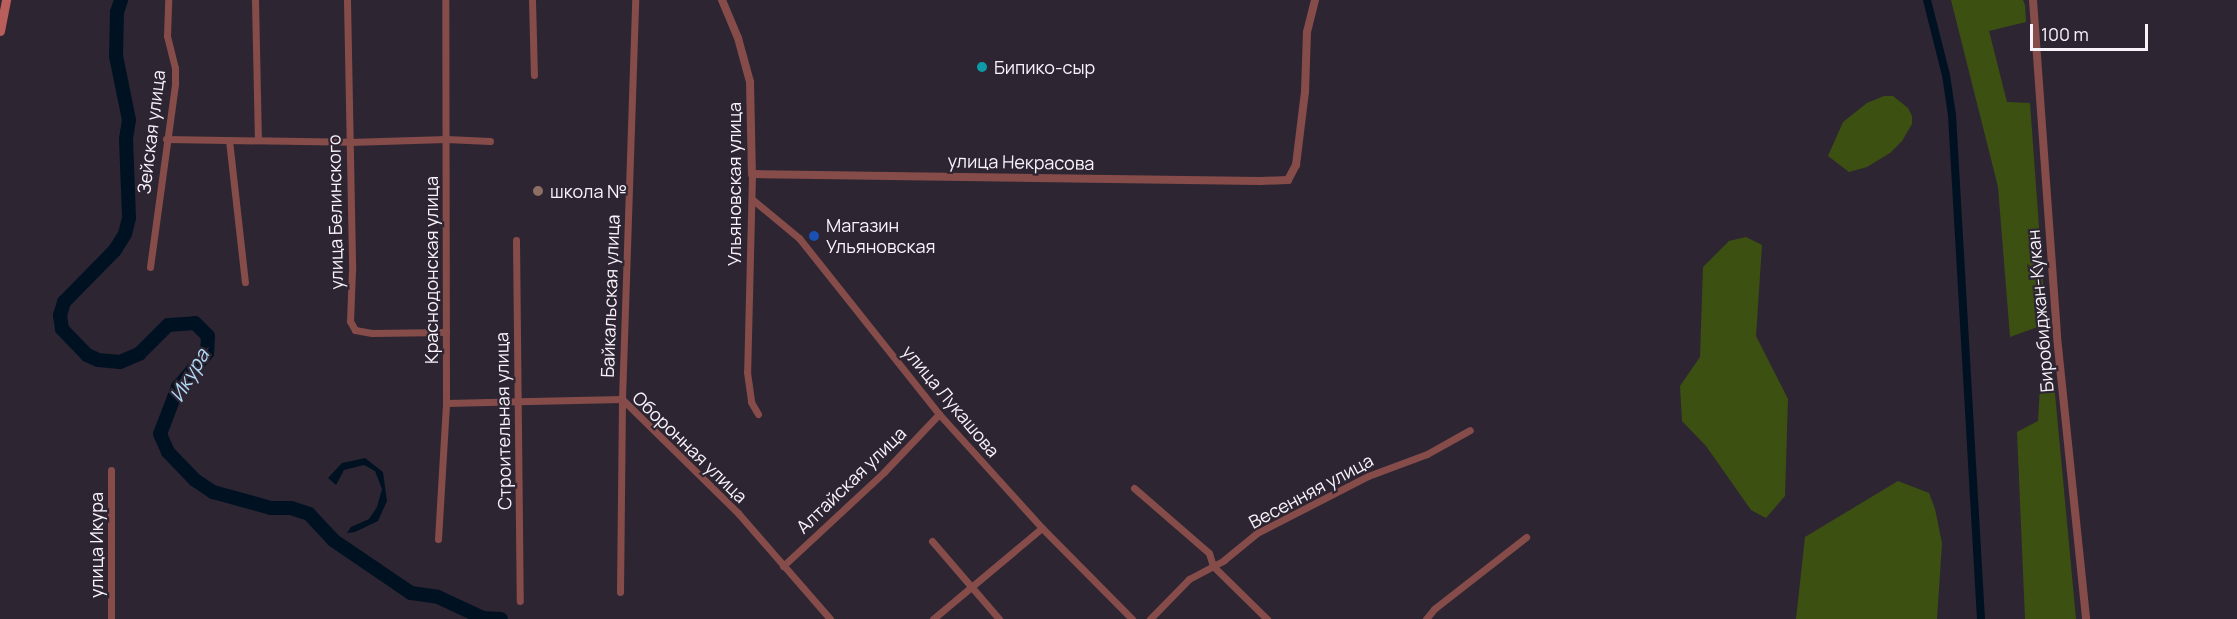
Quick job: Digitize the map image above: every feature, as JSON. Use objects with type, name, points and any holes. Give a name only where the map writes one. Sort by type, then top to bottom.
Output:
[{"type":"main road","points":[[0,31],[6,0]]},
{"type":"street","name":"Зейская улица","points":[[150,267],[175,68],[167,36],[168,0]]},
{"type":"street","points":[[255,0],[258,139]]},
{"type":"street","name":"улица Белинского","points":[[346,0],[352,270],[350,321],[355,330],[372,333],[446,332]]},
{"type":"street","name":"Краснодонская улица","points":[[438,539],[446,403],[445,0]]},
{"type":"street","points":[[532,0],[534,75]]},
{"type":"street","name":"Байкальская улица","points":[[620,592],[622,399],[635,0]]},
{"type":"street","name":"Ульяновская улица","points":[[722,0],[738,38],[750,82],[753,200],[747,372],[751,402],[758,414]]},
{"type":"street","name":"улица Некрасова","points":[[752,174],[1288,180],[1296,165],[1305,92],[1307,32],[1315,0]]},
{"type":"street","name":"Биробиджан-Кукан","points":[[2033,0],[2057,337],[2086,619]]},
{"type":"street","points":[[166,139],[349,142],[446,139],[490,141]]},
{"type":"street","points":[[229,140],[245,282]]},
{"type":"street","name":"улица Лукашова","points":[[753,200],[799,238],[939,414],[1042,528],[1132,619]]},
{"type":"street","name":"Строительная улица","points":[[516,240],[520,601]]},
{"type":"street","name":"Оборонная улица","points":[[446,403],[622,399],[738,513],[830,619]]},
{"type":"street","name":"Алтайская улица","points":[[783,566],[884,472],[939,414]]},
{"type":"street","name":"Весенняя улица","points":[[1150,619],[1189,579],[1213,566],[1257,533],[1368,476],[1427,454],[1470,430]]},
{"type":"street","name":"улица Икура","points":[[111,470],[111,619]]},
{"type":"street","points":[[1134,488],[1209,553],[1213,566],[1267,619]]},
{"type":"street","points":[[933,619],[1042,528]]},
{"type":"street","points":[[1426,619],[1434,609],[1526,537]]},
{"type":"street","points":[[932,541],[999,619]]},
{"type":"green space","points":[[1951,0],[2023,0],[2025,5],[2026,22],[1989,31],[2007,102],[2030,103],[2046,324],[2010,337],[1998,187]]},
{"type":"green space","points":[[1884,96],[1893,96],[1908,108],[1912,116],[1912,124],[1902,141],[1890,153],[1867,167],[1849,172],[1828,156],[1843,122],[1867,103]]},
{"type":"green space","points":[[1746,237],[1762,245],[1756,336],[1788,399],[1785,496],[1766,518],[1751,510],[1706,446],[1682,421],[1680,386],[1700,357],[1703,267],[1729,241]]},
{"type":"green space","points":[[2054,383],[2076,619],[2025,619],[2017,432],[2038,421],[2040,386]]},
{"type":"green space","points":[[1898,481],[1929,493],[1935,509],[1942,543],[1937,619],[1796,619],[1805,537]]},
{"type":"water","points":[[365,458],[383,472],[387,501],[378,521],[355,532],[347,533],[351,527],[369,519],[377,507],[382,489],[375,471],[364,465],[344,470],[336,485],[328,478],[342,463]]},
{"type":"waterway","name":"Икура","points":[[121,0],[117,12],[116,56],[129,120],[126,139],[129,218],[125,234],[115,250],[64,302],[60,315],[62,329],[87,355],[98,360],[120,362],[139,354],[168,325],[195,323],[208,336],[207,353],[178,387],[160,434],[168,452],[195,480],[213,492],[271,508],[291,508],[309,514],[333,540],[411,593],[438,597],[483,618],[501,619]]},
{"type":"waterway","points":[[1927,0],[1946,75],[1952,115],[1981,619]]},
{"type":"place","name":"Бипико-сыр","points":[[982,67]]},
{"type":"place","name":"школа №","points":[[538,191]]},
{"type":"place","name":"Магазин Ульяновская","points":[[814,236]]}]
